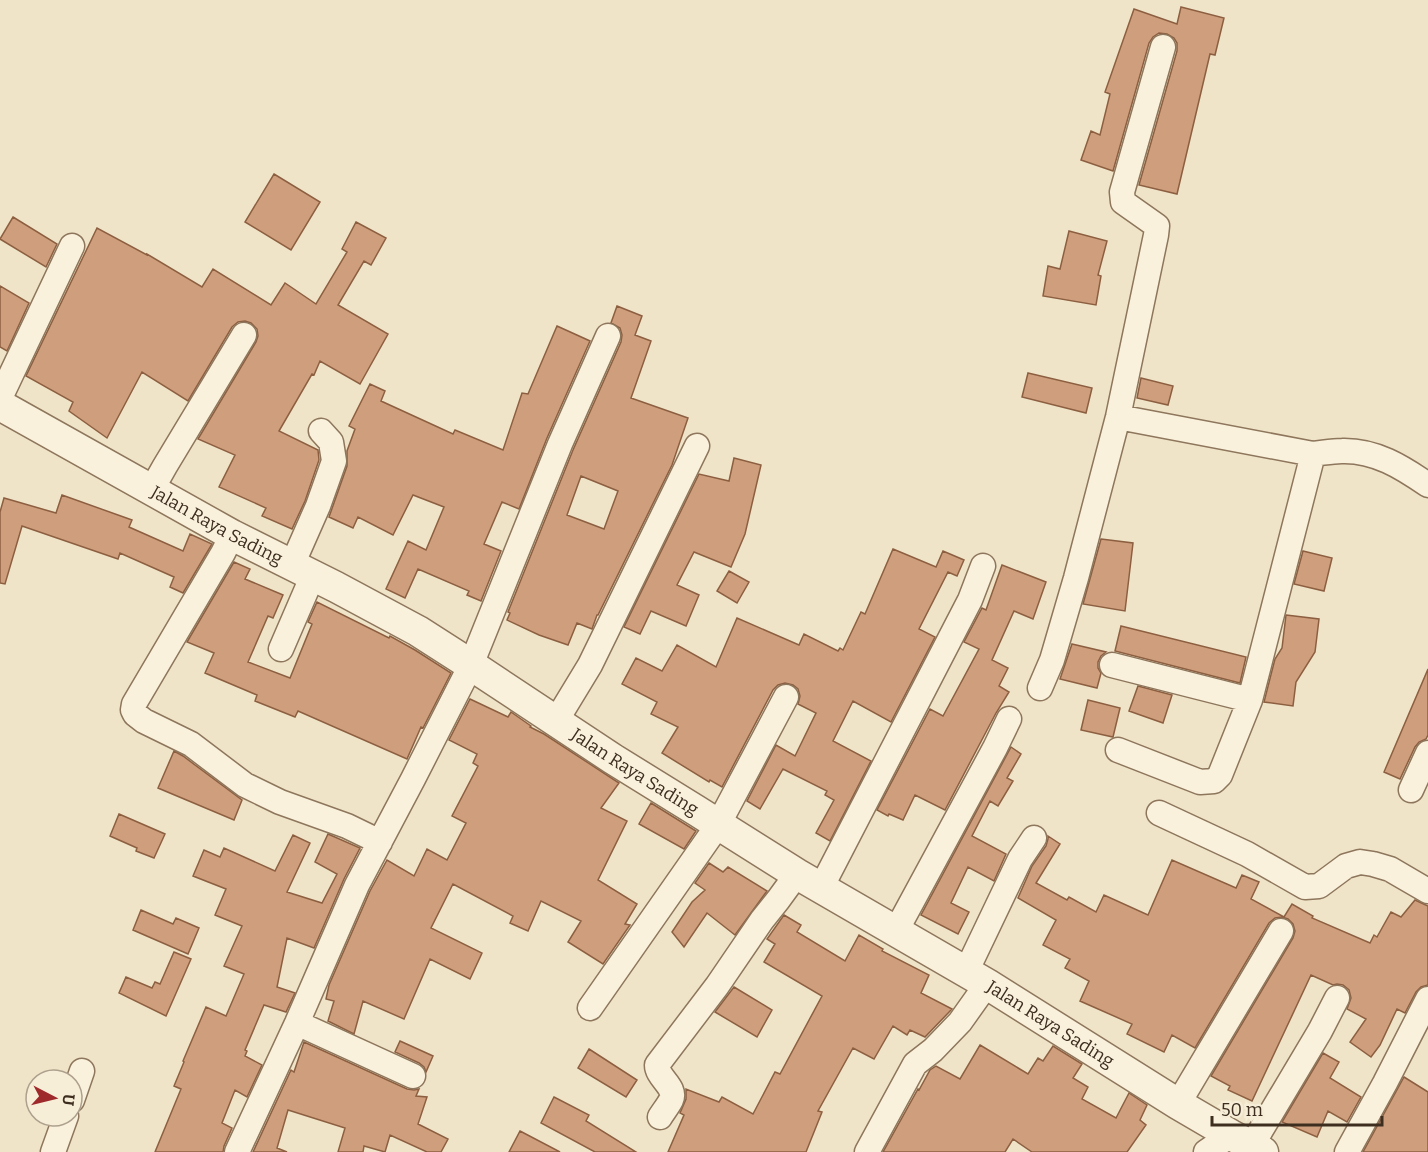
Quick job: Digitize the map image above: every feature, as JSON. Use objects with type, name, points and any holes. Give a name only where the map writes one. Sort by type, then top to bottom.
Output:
[{"type":"street","points":[[1040,688],[1053,660],[1077,578],[1118,417],[1156,235],[1157,226],[1123,202],[1122,192],[1163,47]]},
{"type":"street","points":[[0,398],[72,246]]},
{"type":"street","points":[[152,489],[244,335]]},
{"type":"street","points":[[237,1152],[297,1023],[357,885],[471,665],[560,444],[608,336]]},
{"type":"street","name":"Jalan Raya Sading","points":[[0,405],[232,535],[418,632],[718,825],[976,978],[1178,1104],[1249,1144]]},
{"type":"street","points":[[1118,417],[1313,454],[1341,451],[1368,453],[1403,468],[1428,485]]},
{"type":"street","points":[[281,649],[318,506],[334,461],[331,442],[321,431]]},
{"type":"street","points":[[556,721],[590,665],[697,446]]},
{"type":"street","points":[[1118,750],[1200,782],[1214,781],[1220,775],[1250,700],[1313,454]]},
{"type":"street","points":[[232,535],[134,704],[133,710],[144,721],[191,744],[245,785],[280,802],[347,826],[380,842]]},
{"type":"street","points":[[660,1117],[671,1100],[672,1094],[657,1071],[657,1065],[778,900],[809,881],[970,600],[983,566]]},
{"type":"street","points":[[1112,665],[1250,700]]},
{"type":"street","points":[[590,1008],[718,825],[786,697]]},
{"type":"street","points":[[896,931],[1009,719]]},
{"type":"street","points":[[1412,790],[1428,753]]},
{"type":"street","points":[[1160,813],[1247,854],[1305,886],[1319,886],[1346,866],[1360,862],[1390,869],[1428,891]]},
{"type":"street","points":[[867,1152],[915,1064],[933,1050],[960,1022],[1020,859],[1034,838]]},
{"type":"street","points":[[1178,1104],[1281,931]]},
{"type":"street","points":[[1206,1152],[1249,1144],[1320,1031],[1336,998]]},
{"type":"street","points":[[1347,1152],[1428,999]]},
{"type":"street","points":[[297,1023],[414,1076]]},
{"type":"street","points":[[53,1152],[62,1128]]},
{"type":"building","points":[[1181,7],[1224,18],[1215,55],[1210,54],[1177,194],[1139,185],[1177,51],[1177,43],[1167,34],[1159,33],[1149,43],[1113,171],[1081,160],[1091,131],[1100,135],[1110,94],[1105,92],[1134,9],[1177,24]]},
{"type":"building","points":[[274,174],[320,202],[291,250],[245,222]]},
{"type":"building","points":[[13,217],[57,244],[46,267],[0,239]]},
{"type":"building","points":[[356,222],[386,238],[371,265],[364,261],[338,305],[388,334],[360,384],[320,361],[314,375],[312,374],[279,431],[318,450],[319,460],[305,501],[292,529],[262,516],[266,508],[219,487],[235,455],[198,439],[256,342],[257,329],[251,323],[238,322],[232,327],[188,401],[142,372],[107,438],[69,411],[73,402],[26,376],[97,228],[147,254],[202,287],[213,269],[271,305],[285,283],[316,304],[347,252],[342,249]]},
{"type":"building","points":[[1069,231],[1107,241],[1098,275],[1101,276],[1096,305],[1043,296],[1048,266],[1060,269]]},
{"type":"building","points":[[0,286],[29,303],[7,351],[0,347]]},
{"type":"building","points":[[617,306],[642,316],[635,335],[651,341],[631,398],[688,418],[672,465],[592,629],[577,623],[568,645],[507,620],[510,613],[508,612],[573,450],[621,342],[620,328],[611,323]],"holes":[[[581,476],[618,491],[604,529],[567,515]]]},
{"type":"building","points":[[557,326],[590,341],[547,438],[519,509],[502,502],[484,544],[501,551],[481,601],[467,595],[469,591],[418,569],[405,598],[386,589],[408,541],[426,550],[444,507],[413,495],[393,535],[358,517],[353,528],[329,517],[347,466],[347,451],[355,429],[349,426],[370,384],[385,391],[381,401],[453,434],[455,430],[503,450],[522,393],[528,394]]},
{"type":"building","points":[[1028,373],[1092,388],[1086,413],[1022,397]]},
{"type":"building","points":[[1141,378],[1173,386],[1168,405],[1137,398]]},
{"type":"building","points":[[734,458],[761,465],[745,534],[731,567],[694,552],[677,585],[699,595],[686,626],[651,611],[640,634],[624,627],[699,474],[729,481]]},
{"type":"building","points":[[62,495],[132,520],[129,527],[183,551],[190,534],[212,544],[183,593],[170,587],[174,577],[120,553],[118,559],[22,526],[5,584],[0,583],[0,512],[4,498],[56,513]]},
{"type":"building","points":[[1101,539],[1133,543],[1125,611],[1083,604]]},
{"type":"building","points":[[893,549],[936,567],[943,551],[964,560],[957,576],[948,572],[919,629],[935,637],[891,722],[853,701],[833,741],[871,761],[830,841],[816,833],[834,800],[825,795],[827,791],[783,769],[760,809],[747,801],[776,745],[795,756],[816,713],[798,704],[800,696],[798,689],[793,685],[785,683],[773,690],[722,787],[710,780],[709,782],[662,753],[678,727],[651,714],[657,702],[622,684],[636,658],[662,671],[677,645],[716,667],[737,618],[799,645],[804,634],[838,651],[840,648],[843,650],[861,612],[865,614]]},
{"type":"building","points":[[1303,551],[1332,558],[1324,591],[1294,584]]},
{"type":"building","points":[[234,562],[250,569],[245,579],[283,595],[273,618],[268,616],[248,662],[290,678],[312,624],[308,622],[317,602],[389,638],[390,636],[451,673],[423,728],[421,727],[407,759],[298,711],[295,717],[255,701],[257,695],[205,673],[214,653],[187,642]]},
{"type":"building","points":[[1002,565],[1046,582],[1033,619],[1014,611],[992,660],[1008,668],[999,686],[1009,692],[945,810],[915,795],[903,820],[889,814],[888,816],[877,810],[930,709],[943,716],[979,649],[964,642],[982,608],[986,610]]},
{"type":"building","points":[[729,571],[749,582],[737,603],[717,591]]},
{"type":"building","points":[[1286,615],[1319,619],[1315,652],[1296,682],[1293,706],[1264,702],[1275,659],[1282,648]]},
{"type":"building","points":[[1121,626],[1246,657],[1240,683],[1115,651]]},
{"type":"building","points":[[1072,644],[1106,652],[1098,662],[1101,673],[1097,688],[1060,679]]},
{"type":"building","points":[[1428,669],[1428,735],[1415,747],[1400,779],[1384,772]]},
{"type":"building","points":[[1138,686],[1172,695],[1163,723],[1129,711]]},
{"type":"building","points":[[470,699],[508,717],[511,712],[530,727],[619,783],[601,808],[627,821],[598,880],[637,904],[625,924],[630,925],[603,964],[568,942],[581,921],[541,901],[528,931],[510,923],[513,916],[453,884],[431,928],[482,953],[470,979],[430,959],[404,1019],[363,1001],[354,1034],[328,1021],[334,1001],[326,999],[329,985],[370,891],[387,860],[414,876],[427,849],[447,860],[466,823],[452,816],[478,766],[473,763],[477,754],[449,740]]},
{"type":"building","points":[[1088,700],[1120,708],[1113,737],[1081,730]]},
{"type":"building","points":[[1011,747],[1021,754],[1007,778],[1013,781],[998,806],[990,801],[972,836],[1006,854],[994,881],[968,867],[951,903],[969,912],[958,934],[921,915]]},
{"type":"building","points":[[174,751],[242,800],[234,820],[158,788]]},
{"type":"building","points":[[651,803],[696,831],[684,849],[639,824]]},
{"type":"building","points":[[119,814],[165,834],[154,858],[110,836]]},
{"type":"building","points":[[328,834],[360,848],[314,948],[287,938],[277,987],[295,993],[286,1012],[264,1005],[245,1050],[247,1051],[245,1056],[262,1065],[247,1097],[235,1090],[222,1123],[232,1128],[223,1152],[155,1152],[181,1089],[174,1086],[206,1007],[226,1016],[244,974],[224,966],[242,926],[215,915],[226,889],[193,876],[204,850],[220,857],[224,848],[275,871],[293,835],[310,843],[287,892],[322,903],[337,874],[315,862]]},
{"type":"building","points":[[1048,836],[1060,844],[1036,883],[1067,900],[1069,897],[1096,912],[1104,895],[1148,915],[1172,860],[1236,888],[1242,875],[1259,882],[1251,899],[1284,917],[1292,904],[1313,916],[1312,918],[1370,943],[1374,935],[1377,937],[1391,912],[1401,917],[1415,900],[1428,906],[1428,985],[1416,992],[1405,1013],[1397,1009],[1380,1045],[1371,1057],[1350,1042],[1366,1019],[1347,1009],[1351,998],[1349,990],[1343,985],[1333,985],[1311,975],[1252,1101],[1228,1090],[1230,1086],[1211,1076],[1293,938],[1295,931],[1293,924],[1282,917],[1275,918],[1269,923],[1195,1048],[1172,1035],[1164,1052],[1127,1034],[1132,1024],[1080,1001],[1089,981],[1065,968],[1070,959],[1043,945],[1056,920],[1018,898],[1032,866],[1046,846]]},
{"type":"building","points":[[709,863],[723,872],[728,867],[767,891],[735,935],[707,913],[684,947],[672,932],[692,902],[705,890],[695,883]]},
{"type":"building","points":[[141,910],[173,924],[176,918],[199,928],[188,954],[133,930]]},
{"type":"building","points":[[784,915],[801,925],[797,932],[845,961],[859,935],[883,949],[882,951],[929,975],[921,993],[952,1009],[925,1037],[910,1030],[907,1035],[893,1026],[874,1059],[853,1048],[818,1111],[822,1112],[806,1152],[668,1152],[684,1115],[680,1113],[686,1099],[686,1089],[719,1102],[722,1097],[753,1114],[775,1072],[780,1074],[822,996],[764,962],[775,944],[767,939]]},
{"type":"building","points":[[174,952],[191,959],[166,1016],[119,993],[126,977],[152,988],[155,982],[160,984]]},
{"type":"building","points":[[734,987],[772,1010],[757,1037],[715,1012]]},
{"type":"building","points":[[400,1041],[433,1056],[426,1072],[419,1063],[395,1052]]},
{"type":"building","points":[[304,1042],[407,1089],[419,1089],[416,1096],[427,1097],[418,1124],[448,1139],[441,1152],[427,1152],[390,1135],[385,1152],[364,1146],[363,1152],[338,1152],[345,1128],[288,1110],[277,1148],[287,1152],[253,1152],[291,1070],[294,1072]]},
{"type":"building","points":[[980,1045],[1028,1074],[1038,1058],[1043,1061],[1053,1046],[1082,1064],[1073,1078],[1088,1087],[1082,1099],[1116,1118],[1129,1093],[1147,1105],[1140,1120],[1146,1125],[1127,1152],[1032,1152],[1013,1139],[1005,1152],[883,1152],[930,1070],[936,1066],[960,1079]]},
{"type":"building","points":[[589,1049],[637,1080],[626,1097],[578,1068]]},
{"type":"building","points":[[1323,1053],[1339,1062],[1330,1078],[1361,1097],[1347,1122],[1328,1111],[1317,1137],[1282,1122]]},
{"type":"building","points":[[1404,1077],[1428,1092],[1428,1152],[1363,1152]]},
{"type":"building","points":[[554,1097],[589,1115],[586,1121],[636,1152],[595,1152],[541,1123]]},
{"type":"building","points":[[520,1131],[560,1152],[509,1152]]}]
